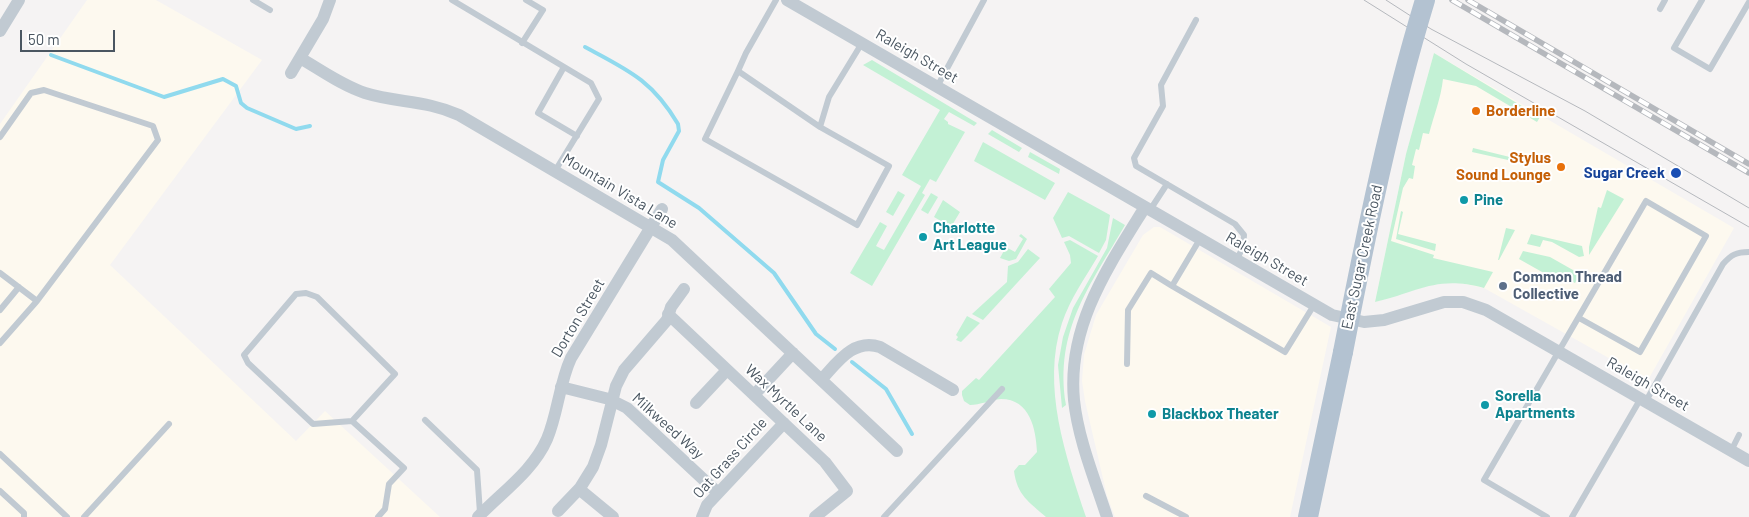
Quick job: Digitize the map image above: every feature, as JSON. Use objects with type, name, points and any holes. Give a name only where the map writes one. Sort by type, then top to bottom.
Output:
[{"type":"main road","name":"East Sugar Creek Road","points":[[1308,517],[1385,148],[1407,58],[1425,0]]},
{"type":"street","points":[[291,73],[323,19],[330,0]]},
{"type":"street","name":"Raleigh Street","points":[[787,0],[1332,315],[1364,322],[1384,320],[1444,302],[1463,302],[1494,314],[1749,461]]},
{"type":"street","points":[[0,31],[14,2]]},
{"type":"street","name":"Mountain Vista Lane","points":[[300,58],[343,83],[366,93],[424,102],[447,110],[672,240],[897,451]]},
{"type":"street","name":"Dorton Street","points":[[481,516],[524,472],[540,452],[551,430],[567,367],[580,342],[662,209]]},
{"type":"street","points":[[1107,517],[1079,427],[1074,401],[1075,348],[1088,306],[1148,209]]},
{"type":"street","points":[[558,511],[579,489],[598,457],[612,400],[624,370],[668,320],[668,314],[674,300],[684,289]]},
{"type":"street","name":"Wax Myrtle Lane","points":[[668,314],[825,462],[847,491],[814,517]]},
{"type":"street","points":[[821,380],[845,354],[853,348],[866,345],[880,347],[953,390]]},
{"type":"street","points":[[754,394],[793,353]]},
{"type":"street","points":[[696,403],[727,370]]},
{"type":"street","name":"Milkweed Way","points":[[561,387],[612,400],[633,414],[718,493]]},
{"type":"street","name":"Oat Grass Circle","points":[[702,517],[707,505],[784,423]]},
{"type":"street","points":[[579,489],[613,517]]},
{"type":"lane","points":[[253,0],[270,10]]},
{"type":"lane","points":[[452,0],[591,82],[599,99],[555,171]]},
{"type":"lane","points":[[522,43],[543,10],[526,0]]},
{"type":"lane","points":[[738,71],[820,127],[889,166],[857,225],[705,139],[746,52],[776,0]]},
{"type":"lane","points":[[937,87],[984,0]]},
{"type":"lane","points":[[1660,9],[1665,0]]},
{"type":"lane","points":[[1702,0],[1674,48],[1710,69],[1749,2]]},
{"type":"lane","points":[[1196,20],[1161,85],[1163,106],[1134,158],[1136,166],[1235,224],[1244,235],[1243,247],[1236,260]]},
{"type":"lane","points":[[820,127],[830,97],[862,43]]},
{"type":"lane","points":[[564,67],[538,113],[577,136]]},
{"type":"lane","points":[[0,136],[31,93],[44,90],[153,126],[158,140],[37,301],[0,343]]},
{"type":"lane","points":[[1148,209],[1167,184]]},
{"type":"lane","points":[[1547,517],[1484,480],[1646,202],[1706,236],[1640,352],[1579,318]]},
{"type":"lane","points":[[1172,286],[1200,239]]},
{"type":"lane","points":[[1572,517],[1723,264],[1731,255],[1739,252],[1749,252]]},
{"type":"lane","points":[[0,273],[37,301]]},
{"type":"lane","points":[[1127,364],[1128,310],[1151,273],[1285,352],[1314,305]]},
{"type":"lane","points":[[0,310],[19,287]]},
{"type":"lane","points":[[352,421],[395,374],[317,297],[306,293],[296,294],[244,355],[248,364],[313,424],[352,421],[404,468],[389,484],[385,509],[378,517]]},
{"type":"lane","points":[[884,517],[1002,389]]},
{"type":"lane","points":[[425,420],[477,470],[481,516]]},
{"type":"lane","points":[[84,517],[169,424]]},
{"type":"lane","points":[[1730,450],[1739,435]]},
{"type":"lane","points":[[0,454],[66,517]]},
{"type":"lane","points":[[0,491],[24,513],[24,517]]},
{"type":"lane","points":[[1146,496],[1186,517]]},
{"type":"shaded area","points":[[87,0],[156,0],[262,60],[110,265],[296,441],[325,411],[440,517],[0,517],[0,124]]},
{"type":"shaded area","points":[[1434,53],[1734,228],[1648,380],[1484,288],[1460,283],[1436,283],[1375,302],[1406,154]]},
{"type":"shaded area","points":[[1154,227],[1160,227],[1331,327],[1290,517],[1115,517],[1107,496],[1085,401],[1082,381],[1084,355],[1096,315],[1143,235]]},
{"type":"green space","points":[[1434,53],[1540,117],[1537,122],[1476,86],[1443,79],[1429,134],[1423,133],[1419,150],[1416,149],[1412,165],[1415,166],[1413,179],[1409,178],[1403,188],[1391,241],[1434,255],[1433,258],[1493,272],[1484,288],[1467,284],[1440,284],[1375,302],[1406,154]]},
{"type":"green space","points":[[872,60],[977,123],[974,126],[949,112],[944,119],[948,124],[965,132],[936,182],[930,179],[922,193],[925,195],[872,286],[850,273],[880,222],[887,226],[876,246],[884,250],[921,186],[902,175],[940,110],[863,65]]},
{"type":"green space","points":[[992,130],[1022,148],[1019,152],[988,134]]},
{"type":"green space","points":[[983,142],[1055,183],[1045,200],[974,161]]},
{"type":"green space","points":[[1473,148],[1518,159],[1517,162],[1472,152]]},
{"type":"green space","points":[[1030,152],[1060,169],[1059,174],[1028,157]]},
{"type":"green space","points":[[1607,190],[1624,199],[1589,255],[1598,207],[1601,208]]},
{"type":"green space","points":[[898,191],[905,195],[893,216],[886,212]]},
{"type":"green space","points":[[1068,192],[1110,215],[1106,240],[1099,253],[1069,236],[1062,238],[1053,218]]},
{"type":"green space","points":[[931,193],[938,197],[928,214],[921,210]]},
{"type":"green space","points":[[943,200],[960,212],[951,227],[934,217]]},
{"type":"green space","points":[[1401,211],[1403,212],[1398,234],[1436,244],[1435,251],[1396,239]]},
{"type":"green space","points":[[1113,218],[1125,225],[1088,289],[1070,331],[1065,354],[1066,405],[1062,408],[1058,365],[1063,337],[1073,308],[1107,248]]},
{"type":"green space","points":[[1506,228],[1515,230],[1498,260]]},
{"type":"green space","points":[[1021,234],[1027,239],[1016,259],[1009,261],[1000,258],[1006,247],[1015,252],[1023,239],[1019,236]]},
{"type":"green space","points":[[1531,234],[1582,246],[1584,256],[1579,257],[1552,242],[1543,240],[1540,247],[1527,244]]},
{"type":"green space","points":[[1070,240],[1098,256],[1065,314],[1056,347],[1054,371],[1055,396],[1064,446],[1086,517],[1046,517],[1021,492],[1014,471],[1019,465],[1025,465],[1037,452],[1035,434],[1030,417],[1019,404],[1011,400],[1001,399],[970,405],[964,401],[962,391],[976,378],[979,380],[1055,297],[1049,289],[1071,263],[1070,255],[1064,242]]},
{"type":"green space","points":[[1028,249],[1040,258],[983,320],[972,314],[1007,282],[1008,266],[1018,262]]},
{"type":"green space","points":[[1523,251],[1550,257],[1580,274],[1575,283],[1563,276],[1558,281],[1519,259]]},
{"type":"green space","points":[[967,316],[980,323],[961,342],[956,340],[958,337],[956,335]]},
{"type":"waterway","points":[[585,47],[626,70],[648,86],[659,97],[678,124],[679,131],[663,160],[658,182],[699,208],[774,273],[816,334],[835,349]]},
{"type":"waterway","points":[[51,55],[164,97],[223,79],[236,86],[241,103],[247,108],[296,129],[310,126]]},
{"type":"waterway","points":[[852,362],[886,389],[912,434]]},
{"type":"tram line","points":[[1364,0],[1466,64],[1749,227]]},
{"type":"tram line","points":[[1386,0],[1431,29],[1585,111],[1749,208]]},
{"type":"railway","points":[[1452,0],[1749,173]]},
{"type":"railway","points":[[1468,0],[1749,164]]},
{"type":"place","name":"Borderline","points":[[1476,111]]},
{"type":"place","name":"Stylus Sound Lounge","points":[[1561,167]]},
{"type":"place","name":"Sugar Creek","points":[[1676,173]]},
{"type":"place","name":"Pine","points":[[1464,200]]},
{"type":"place","name":"Charlotte Art League","points":[[923,237]]},
{"type":"place","name":"Common Thread Collective","points":[[1503,286]]},
{"type":"place","name":"Sorella Apartments","points":[[1485,405]]},
{"type":"place","name":"Blackbox Theater","points":[[1152,414]]}]
